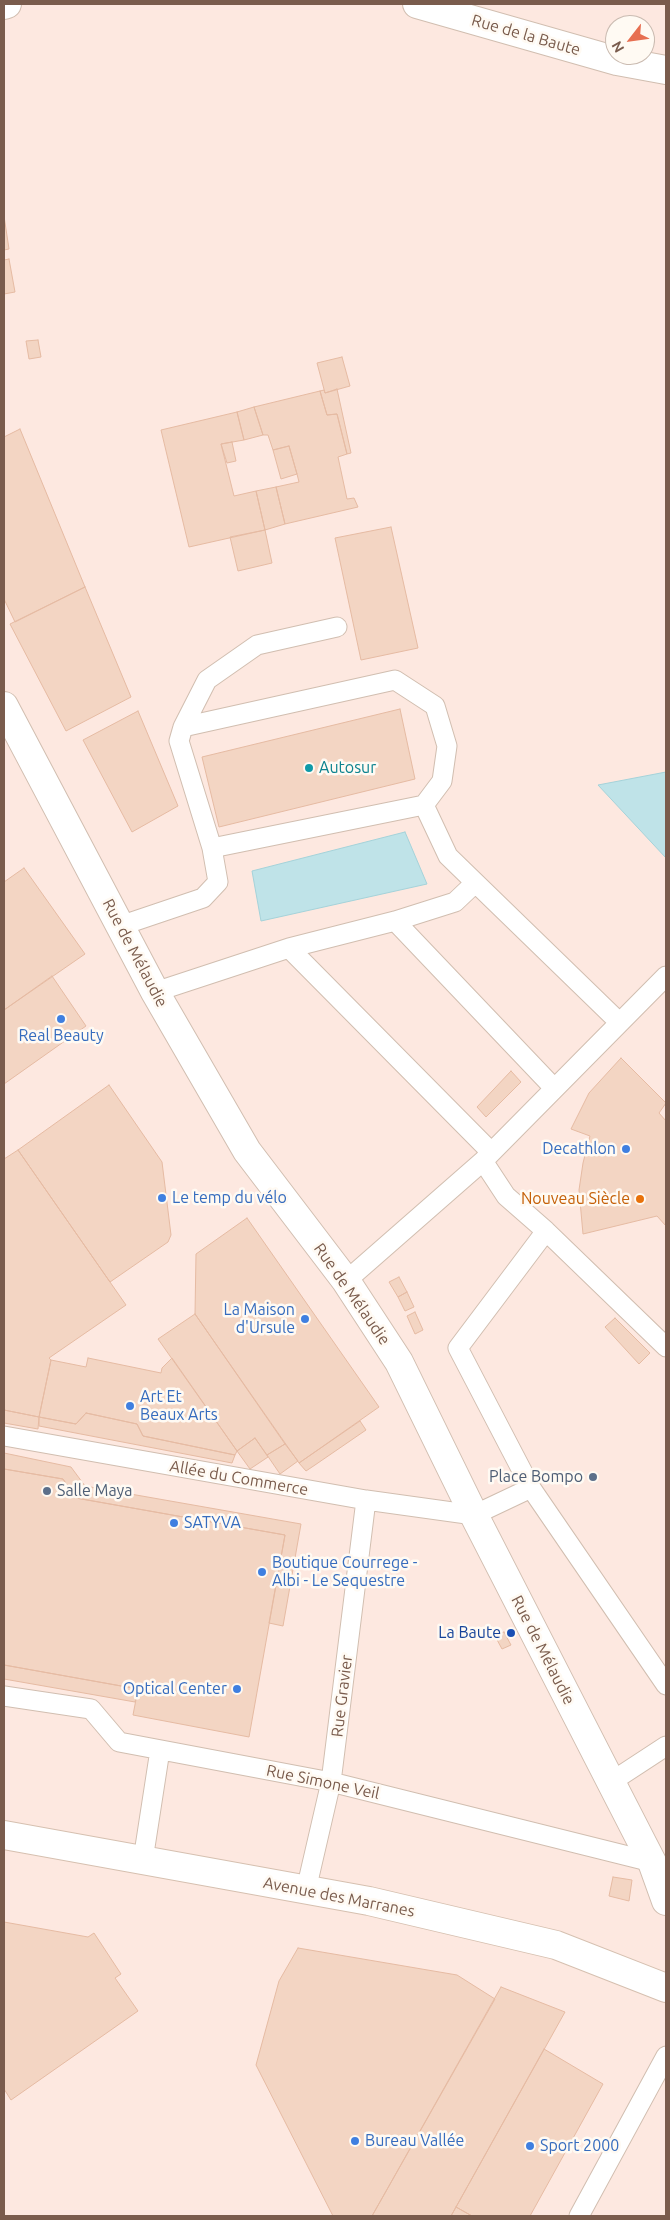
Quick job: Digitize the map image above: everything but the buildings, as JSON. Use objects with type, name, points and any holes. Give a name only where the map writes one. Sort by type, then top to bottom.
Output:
[{"type":"street","name":"Rue de la Baute","points":[[417,4],[617,61],[666,70]]},
{"type":"street","name":"Rue de Mélaudie","points":[[4,706],[155,992],[247,1151],[346,1281],[399,1362],[474,1515],[652,1862],[666,1901]]},
{"type":"street","name":"Avenue des Marranes","points":[[4,1835],[369,1901],[556,1945],[665,1983]]},
{"type":"lane","points":[[120,926],[203,898],[218,882],[212,848],[179,742],[183,727],[207,680],[257,645],[337,626]]},
{"type":"lane","points":[[183,727],[395,680],[435,706],[447,746],[442,781],[424,805],[212,848]]},
{"type":"lane","points":[[424,805],[448,856],[620,1022]]},
{"type":"lane","points":[[155,992],[289,948],[395,921],[456,902],[476,883]]},
{"type":"lane","points":[[395,921],[554,1088]]},
{"type":"lane","points":[[289,948],[487,1157],[506,1196],[546,1231],[666,1347]]},
{"type":"lane","points":[[346,1281],[487,1157],[666,976]]},
{"type":"lane","points":[[546,1231],[458,1348],[531,1488],[666,1685]]},
{"type":"lane","name":"Allée du Commerce","points":[[4,1436],[366,1500],[474,1515]]},
{"type":"lane","points":[[474,1515],[531,1488]]},
{"type":"lane","name":"Rue Gravier","points":[[306,1890],[331,1782],[366,1500]]},
{"type":"lane","name":"Rue Simone Veil","points":[[4,1696],[91,1708],[119,1742],[331,1782],[652,1862]]},
{"type":"lane","points":[[611,1782],[666,1746]]},
{"type":"lane","points":[[143,1860],[160,1750]]},
{"type":"lane","points":[[579,2216],[666,2056]]},
{"type":"shaded area","points":[[4,4],[666,4],[666,2216],[4,2216]]},
{"type":"water","points":[[666,772],[666,858],[598,785]]},
{"type":"water","points":[[405,832],[427,884],[261,921],[252,871]]},
{"type":"place","name":"Autosur","points":[[309,768]]},
{"type":"place","name":"Real Beauty","points":[[61,1019]]},
{"type":"place","name":"Decathlon","points":[[626,1149]]},
{"type":"place","name":"Le temp du vélo","points":[[162,1198]]},
{"type":"place","name":"Nouveau Siècle","points":[[640,1199]]},
{"type":"place","name":"La Maison d'Ursule","points":[[305,1319]]},
{"type":"place","name":"Art Et Beaux Arts","points":[[130,1406]]},
{"type":"place","name":"Place Bompo","points":[[593,1477]]},
{"type":"place","name":"Salle Maya","points":[[47,1491]]},
{"type":"place","name":"SATYVA","points":[[174,1523]]},
{"type":"place","name":"Boutique Courrege - Albi - Le Sequestre","points":[[262,1572]]},
{"type":"place","name":"La Baute","points":[[511,1633]]},
{"type":"place","name":"Optical Center","points":[[237,1689]]},
{"type":"place","name":"Bureau Vallée","points":[[355,2141]]},
{"type":"place","name":"Sport 2000","points":[[530,2146]]}]
